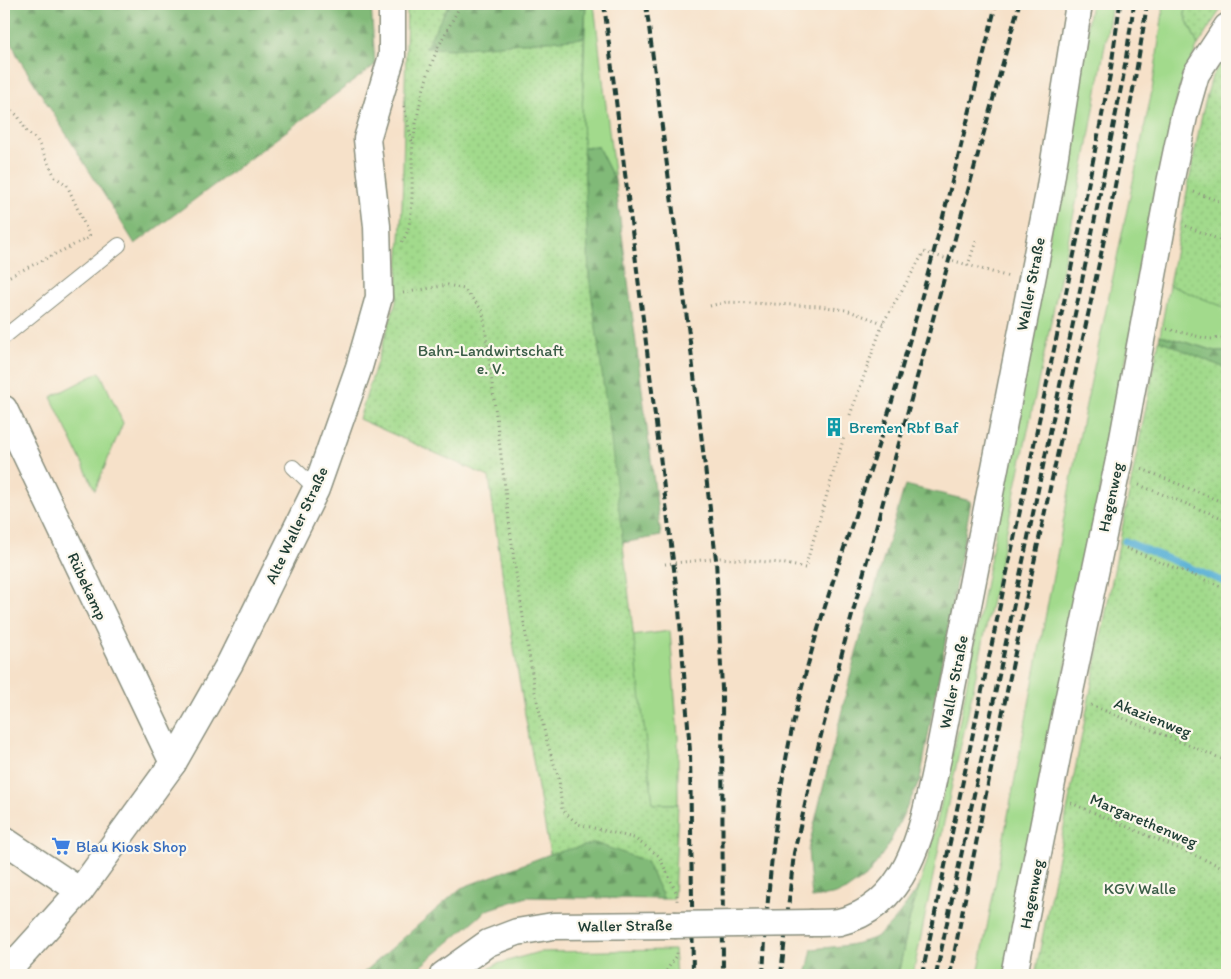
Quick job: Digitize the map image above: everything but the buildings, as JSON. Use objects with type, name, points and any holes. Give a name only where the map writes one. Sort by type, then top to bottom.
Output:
[{"type":"street","name":"Alte Waller Straße","points":[[4,975],[80,891],[173,763],[230,663],[316,489],[359,368],[378,297],[377,226],[367,139],[392,56],[392,4]]},
{"type":"street","name":"Waller Straße","points":[[443,975],[488,943],[518,932],[553,926],[838,922],[862,913],[883,898],[900,879],[911,858],[922,829],[942,739],[1049,193],[1079,4]]},
{"type":"street","name":"Hagenweg","points":[[1014,975],[1101,538],[1117,468],[1184,116],[1196,74],[1227,27]]},
{"type":"street","name":"Rübekamp","points":[[4,409],[173,763]]},
{"type":"street","points":[[4,840],[80,891]]},
{"type":"lane","points":[[4,337],[119,245]]},
{"type":"lane","points":[[293,467],[316,489]]},
{"type":"path","points":[[401,243],[406,235],[412,201],[413,145],[421,98],[438,48],[462,4]]},
{"type":"path","points":[[4,98],[27,132],[37,140],[55,177],[67,185],[90,237],[4,279]]},
{"type":"path","points":[[1170,183],[1227,204]]},
{"type":"path","points":[[1164,217],[1227,243]]},
{"type":"path","points":[[968,265],[976,241]]},
{"type":"path","points":[[850,415],[883,323],[924,252],[997,274]]},
{"type":"path","points":[[378,297],[448,285],[464,289],[483,311],[514,560],[535,692],[547,742],[559,779],[562,810],[578,824],[634,838],[659,856],[677,894],[677,954],[664,975]]},
{"type":"path","points":[[710,306],[726,302],[819,306],[846,310],[883,323]]},
{"type":"path","points":[[1144,323],[1209,339],[1227,338]]},
{"type":"path","points":[[665,564],[720,558],[781,563],[806,568],[844,437]]},
{"type":"path","points":[[1117,468],[1227,504]]},
{"type":"path","points":[[1117,468],[1227,520]]},
{"type":"path","points":[[1101,538],[1227,589]]},
{"type":"path","name":"Akazienweg","points":[[1069,696],[1227,761]]},
{"type":"path","name":"Margarethenweg","points":[[1051,795],[1227,869]]},
{"type":"green space","points":[[4,4],[371,4],[375,65],[135,244],[18,57],[4,24]]},
{"type":"green space","name":"Bahn-Landwirtschaft e. V.","points":[[407,4],[449,4],[425,48],[453,49],[584,38],[582,119],[589,276],[611,441],[653,804],[678,804],[674,899],[664,899],[646,861],[595,843],[550,854],[517,666],[489,477],[359,419],[396,302],[402,207]]},
{"type":"green space","points":[[449,4],[586,4],[584,38],[453,49],[425,48]]},
{"type":"green space","points":[[586,4],[594,4],[615,181],[598,147],[583,147],[582,119]]},
{"type":"green space","points":[[1091,4],[1112,4],[1085,161],[950,792],[913,975],[898,975],[910,917],[930,852],[958,730]]},
{"type":"green space","points":[[1164,4],[1186,4],[1185,16],[1198,45],[1179,89],[1005,975],[978,975],[1079,438],[1152,91]]},
{"type":"green space","points":[[1186,4],[1224,4],[1198,45],[1185,16]]},
{"type":"green space","points":[[1227,54],[1227,308],[1169,285],[1202,114],[1212,76]]},
{"type":"green space","points":[[583,147],[598,147],[615,181],[661,536],[622,543],[589,276]]},
{"type":"green space","points":[[1169,285],[1227,308],[1227,352],[1219,352],[1160,335]]},
{"type":"green space","points":[[1160,335],[1219,352],[1227,352],[1227,369],[1159,340]]},
{"type":"green space","name":"KGV Walle","points":[[1159,340],[1227,369],[1227,975],[1035,975]]},
{"type":"green space","points":[[100,372],[123,423],[95,490],[51,397]]},
{"type":"green space","points":[[905,485],[971,501],[920,780],[888,846],[868,875],[847,890],[832,895],[812,898],[808,850],[856,653]]},
{"type":"green space","points":[[670,631],[678,737],[678,804],[653,804],[632,636]]},
{"type":"green space","points":[[595,842],[646,861],[664,899],[527,897],[487,910],[410,975],[361,975],[461,888],[550,854]]},
{"type":"green space","points":[[919,887],[910,917],[898,975],[806,975],[812,949],[857,943],[877,936],[897,916]]},
{"type":"green space","points":[[674,950],[676,975],[478,975],[497,964],[539,952]]},
{"type":"waterway","points":[[1125,541],[1227,583]]},
{"type":"railway","points":[[604,4],[679,609],[690,751],[693,975]]},
{"type":"railway","points":[[646,4],[716,559],[722,689],[723,975]]},
{"type":"railway","points":[[763,975],[775,832],[786,761],[801,691],[821,620],[905,358],[946,206],[996,4]]},
{"type":"railway","points":[[781,975],[794,853],[819,743],[845,641],[1019,4]]},
{"type":"railway","points":[[922,975],[1079,231],[1110,75],[1120,4]]},
{"type":"railway","points":[[936,975],[1092,233],[1123,78],[1134,4]]},
{"type":"railway","points":[[950,975],[1022,620],[1114,191],[1147,4]]},
{"type":"place","name":"Bremen Rbf Baf","points":[[834,427]]},
{"type":"place","name":"Blau Kiosk Shop","points":[[61,846]]}]
